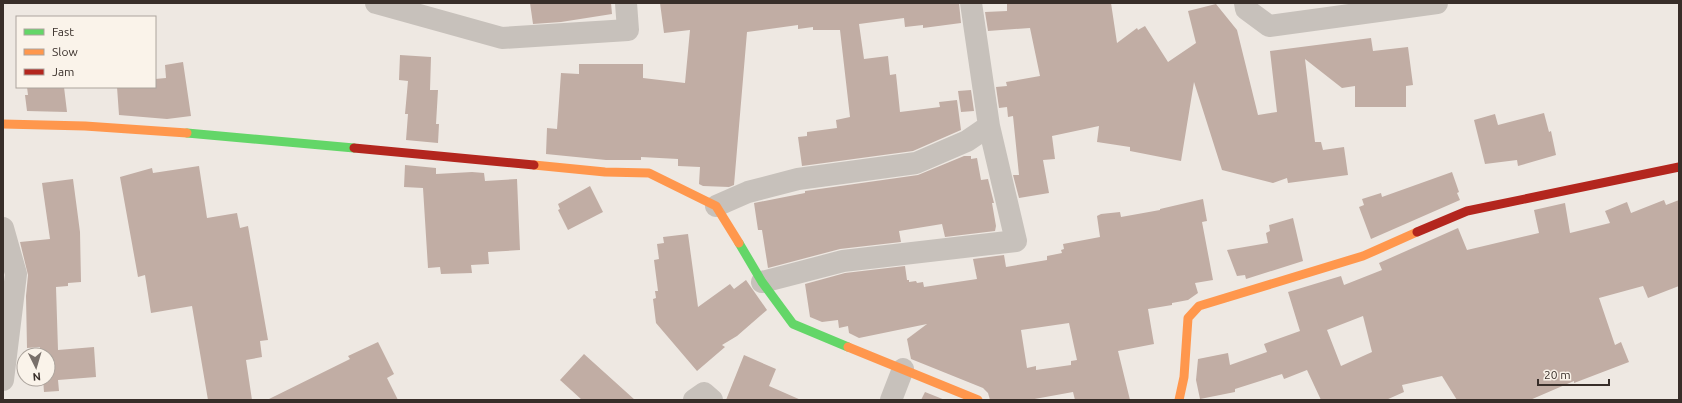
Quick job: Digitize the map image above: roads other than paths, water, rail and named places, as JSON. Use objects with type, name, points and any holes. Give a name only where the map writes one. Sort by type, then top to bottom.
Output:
[{"type":"street","points":[[376,3],[502,38],[628,30],[626,3]]},
{"type":"street","points":[[762,282],[843,261],[1016,241],[989,126],[971,3]]},
{"type":"street","points":[[1245,3],[1246,9],[1269,26],[1437,3]]},
{"type":"street","points":[[3,124],[54,123],[85,125],[605,172],[649,173],[716,206],[762,282],[792,324],[978,400]]},
{"type":"street","points":[[716,206],[748,192],[798,179],[916,163],[967,141],[989,126]]},
{"type":"street","points":[[1179,400],[1184,377],[1188,318],[1199,306],[1363,256],[1467,211],[1679,167]]},
{"type":"street","points":[[3,228],[16,274],[3,380]]},
{"type":"street","points":[[892,400],[903,369]]},
{"type":"street","points":[[694,400],[704,393],[712,400]]}]
